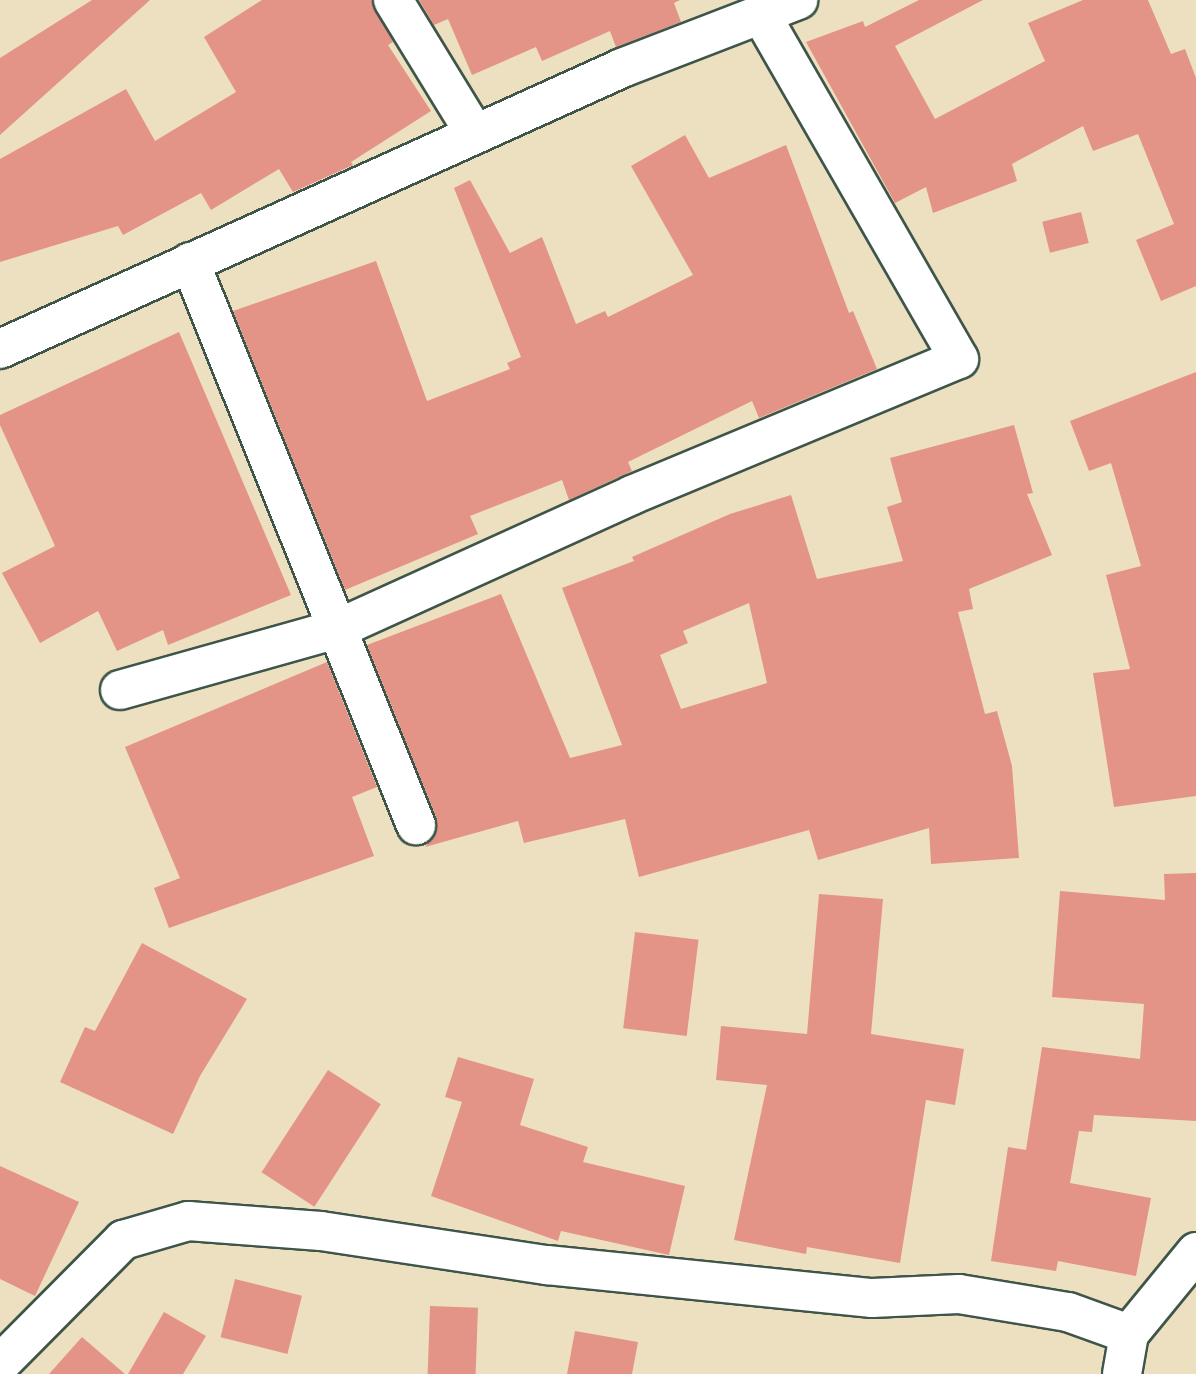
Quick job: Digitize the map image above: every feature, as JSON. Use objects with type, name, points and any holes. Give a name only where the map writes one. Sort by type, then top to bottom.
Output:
[{"type":"street","points":[[393,0],[475,134]]},
{"type":"street","points":[[0,349],[622,68],[798,0]]},
{"type":"street","points":[[120,690],[337,629],[632,495],[959,359],[762,16]]},
{"type":"street","points":[[190,262],[416,825]]},
{"type":"street","points":[[0,1364],[123,1240],[188,1221],[321,1231],[547,1265],[872,1298],[959,1294],[1068,1312],[1129,1334]]},
{"type":"street","points":[[1122,1374],[1129,1334],[1196,1252]]},
{"type":"building","points":[[92,0],[150,0],[0,135],[0,58]]},
{"type":"building","points":[[262,0],[371,0],[393,42],[388,45],[431,111],[351,162],[353,165],[293,192],[279,169],[211,210],[201,193],[123,235],[118,226],[0,262],[0,159],[126,89],[155,141],[236,92],[204,37]]},
{"type":"building","points":[[419,0],[680,0],[674,3],[681,22],[616,47],[610,31],[542,61],[536,47],[472,75],[448,19],[434,25]]},
{"type":"building","points":[[919,0],[983,0],[895,46],[935,119],[1045,61],[1028,23],[1083,0],[1148,0],[1171,54],[1185,49],[1196,78],[1196,286],[1161,301],[1136,240],[1174,224],[1138,134],[1093,151],[1083,126],[1012,164],[1017,181],[933,213],[926,187],[895,203],[806,42],[863,21],[865,27]]},
{"type":"building","points":[[685,135],[709,178],[786,145],[849,313],[853,311],[877,369],[759,418],[752,401],[628,462],[632,471],[569,500],[562,480],[470,516],[478,534],[345,590],[233,311],[376,261],[427,401],[510,369],[507,363],[521,357],[454,188],[470,180],[510,253],[542,237],[576,324],[605,311],[608,317],[693,275],[631,166]]},
{"type":"building","points":[[1081,212],[1089,243],[1050,253],[1042,222]]},
{"type":"building","points":[[179,332],[291,595],[168,645],[163,630],[117,651],[98,611],[40,643],[2,573],[55,546],[0,425],[0,415]]},
{"type":"building","points":[[1196,372],[1196,796],[1114,807],[1093,673],[1130,669],[1106,575],[1141,566],[1111,463],[1089,471],[1070,421]]},
{"type":"building","points":[[1014,425],[1033,493],[1027,494],[1052,555],[969,589],[973,609],[958,612],[985,714],[997,711],[1012,766],[1019,858],[931,864],[929,828],[818,860],[809,830],[639,877],[625,819],[524,843],[518,821],[425,847],[437,829],[436,817],[367,645],[501,594],[570,758],[622,745],[562,588],[634,561],[632,557],[730,514],[791,495],[817,579],[903,561],[887,507],[902,502],[890,458]],"holes":[[[749,603],[767,683],[681,709],[660,655],[688,643],[683,631]]]},
{"type":"building","points":[[327,662],[377,787],[352,797],[374,856],[169,928],[154,888],[180,878],[125,747]]},
{"type":"building","points":[[1196,873],[1196,1121],[1094,1115],[1092,1132],[1079,1131],[1070,1183],[1151,1198],[1136,1276],[1058,1261],[1056,1271],[991,1261],[1008,1147],[1026,1150],[1042,1047],[1140,1059],[1144,1004],[1052,997],[1060,891],[1165,900],[1164,874]]},
{"type":"building","points":[[819,894],[883,899],[871,1034],[964,1049],[955,1105],[926,1100],[900,1263],[807,1247],[806,1254],[734,1240],[767,1085],[716,1080],[721,1026],[807,1034]]},
{"type":"building","points":[[635,932],[699,940],[687,1036],[623,1028]]},
{"type":"building","points":[[142,943],[247,999],[200,1076],[173,1134],[60,1082],[85,1027],[95,1031]]},
{"type":"building","points":[[458,1057],[534,1079],[520,1125],[588,1147],[583,1162],[685,1186],[669,1255],[561,1231],[558,1241],[431,1196],[462,1102],[445,1097]]},
{"type":"building","points":[[328,1070],[381,1104],[314,1207],[262,1172]]},
{"type":"building","points":[[0,1166],[79,1202],[35,1296],[0,1279]]},
{"type":"building","points":[[235,1279],[302,1296],[287,1354],[220,1337]]},
{"type":"building","points":[[430,1306],[478,1308],[476,1374],[428,1374]]},
{"type":"building","points":[[164,1312],[206,1336],[183,1374],[128,1374]]},
{"type":"building","points":[[575,1331],[638,1342],[632,1374],[567,1374]]},
{"type":"building","points":[[82,1337],[125,1374],[49,1374]]}]
